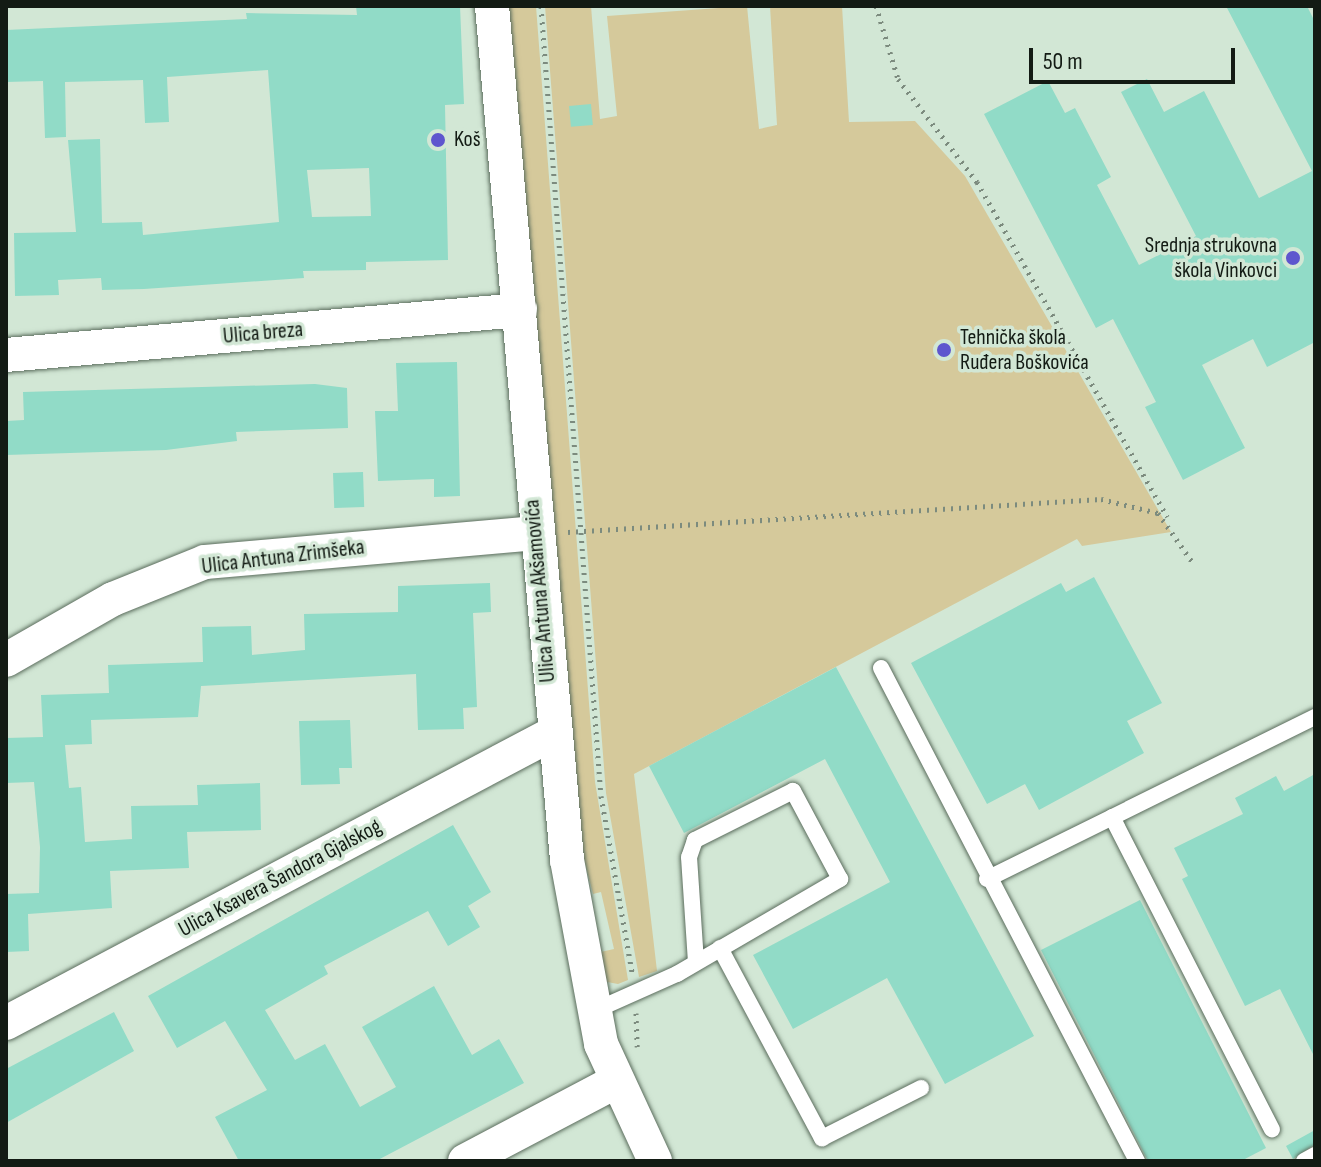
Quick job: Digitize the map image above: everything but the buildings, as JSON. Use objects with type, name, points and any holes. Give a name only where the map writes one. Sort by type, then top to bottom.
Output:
[{"type":"street","name":"Ulica Antuna Akšamovića","points":[[492,6],[520,310],[534,533],[567,860],[613,1083],[655,1161]]},
{"type":"street","name":"Ulica breza","points":[[6,355],[520,310]]},
{"type":"street","name":"Ulica Antuna Zrimšeka","points":[[6,660],[113,599],[205,562],[534,533]]},
{"type":"street","name":"Ulica Ksavera Šandora Gjalskog","points":[[6,1023],[554,733]]},
{"type":"street","points":[[465,1161],[613,1083]]},
{"type":"lane","points":[[881,668],[987,879],[1137,1161]]},
{"type":"lane","points":[[987,879],[1315,717]]},
{"type":"lane","points":[[596,1010],[696,962],[840,879],[793,791],[695,840],[689,857],[696,962]]},
{"type":"lane","points":[[1112,817],[1272,1129]]},
{"type":"lane","points":[[720,948],[822,1138],[921,1088]]},
{"type":"lane","points":[[1304,1161],[1315,1155]]},
{"type":"path","points":[[541,6],[601,796],[637,992],[637,1055]]},
{"type":"path","points":[[876,6],[898,79],[977,182],[1193,563]]},
{"type":"path","points":[[534,533],[1101,499],[1149,508],[1169,521]]},
{"type":"shaded area","points":[[507,6],[536,6],[595,782],[628,980],[618,984],[602,981],[596,953],[614,949],[601,892],[593,894],[584,859]]},
{"type":"shaded area","name":"Tehnička škola Ruđera Boškovića","points":[[545,6],[591,6],[600,119],[617,116],[607,16],[747,6],[759,129],[777,125],[770,6],[842,6],[849,122],[915,121],[965,176],[1171,532],[1082,546],[1077,539],[634,774],[657,971],[639,977],[606,793]]},
{"type":"place","name":"Koš","points":[[438,140]]},
{"type":"place","name":"Srednja strukovna škola Vinkovci","points":[[1293,258]]},
{"type":"place","name":"Tehnička škola Ruđera Boškovića","points":[[944,350]]}]
